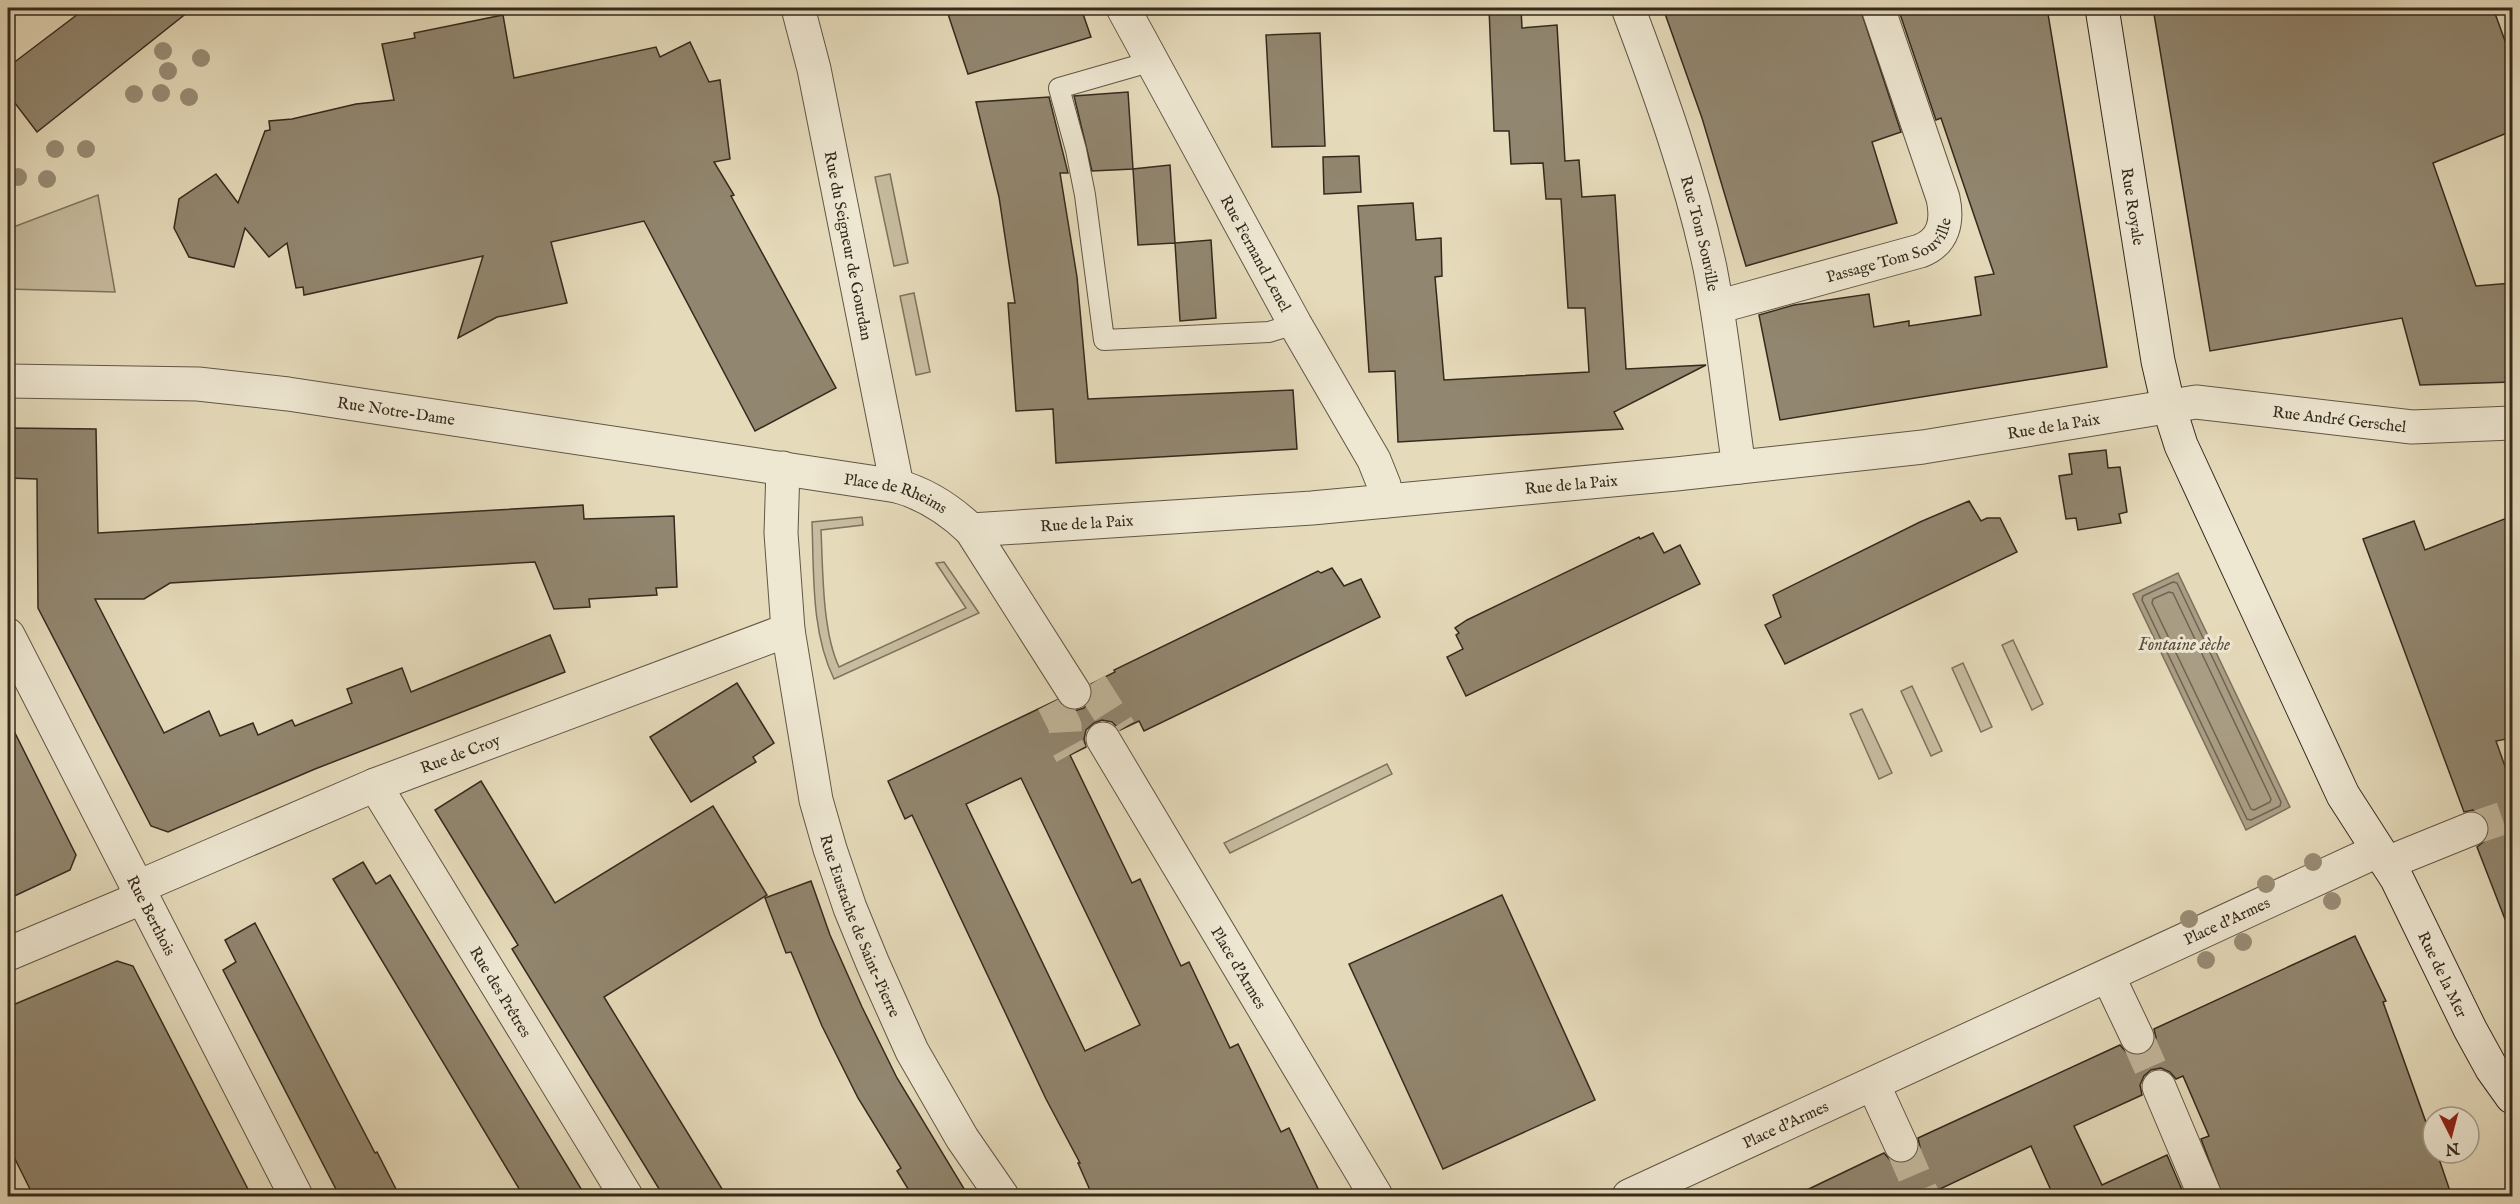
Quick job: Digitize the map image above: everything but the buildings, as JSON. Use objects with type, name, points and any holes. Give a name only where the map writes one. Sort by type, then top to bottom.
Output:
[{"type":"street","name":"Rue du Seigneur de Gourdan","points":[[798,8],[814,69],[897,486]]},
{"type":"street","name":"Rue Fernand Lenel","points":[[1123,8],[1295,324],[1374,460],[1384,485],[1386,501]]},
{"type":"street","name":"Rue Tom Souville","points":[[1628,8],[1669,120],[1691,192],[1710,270],[1739,467]]},
{"type":"street","name":"Passage Tom Souville","points":[[1717,308],[1920,251],[1935,244],[1939,238],[1945,223],[1943,198],[1878,8]]},
{"type":"street","name":"Rue Royale","points":[[2102,8],[2158,361],[2168,404]]},
{"type":"street","name":"Rue Notre-Dame","points":[[8,381],[198,384],[242,388],[783,468]]},
{"type":"street","name":"Rue André Gerschel","points":[[2168,404],[2216,403],[2418,427],[2512,423]]},
{"type":"street","name":"Rue de la Paix","points":[[971,530],[1312,508],[1739,467],[1923,447],[2168,404]]},
{"type":"street","points":[[2168,404],[2181,445],[2329,766],[2343,795],[2382,857]]},
{"type":"street","name":"Place de Rheims","points":[[783,468],[897,486],[928,497],[956,516],[971,530],[1074,692]]},
{"type":"street","points":[[783,468],[782,544],[788,630]]},
{"type":"street","name":"Rue de Croy","points":[[8,954],[375,785],[788,630]]},
{"type":"street","name":"Rue Eustache de Saint-Pierre","points":[[788,630],[816,800],[850,908],[885,994],[924,1073],[962,1138],[1002,1197]]},
{"type":"street","name":"Rue Berthois","points":[[8,635],[296,1197]]},
{"type":"street","name":"Place d'Armes","points":[[1102,739],[1376,1197]]},
{"type":"street","name":"Rue des Prêtres","points":[[375,785],[626,1197]]},
{"type":"street","name":"Place d'Armes","points":[[1629,1197],[2108,976],[2382,857],[2471,829]]},
{"type":"street","name":"Rue de la Mer","points":[[2382,857],[2408,899],[2470,1029],[2492,1069],[2512,1097]]},
{"type":"street","points":[[2108,976],[2136,1037]]},
{"type":"street","points":[[1873,1084],[1901,1145]]},
{"type":"street","points":[[2159,1087],[2205,1197]]},
{"type":"lane","points":[[1153,61],[1059,88],[1076,150],[1089,218],[1104,340],[1269,332],[1295,324]]},
{"type":"shaded area","points":[[890,174],[908,263],[894,266],[875,177]]},
{"type":"shaded area","points":[[98,195],[115,292],[8,289],[8,229]]},
{"type":"shaded area","points":[[914,293],[930,372],[916,375],[900,296]]},
{"type":"shaded area","points":[[862,517],[863,525],[821,530],[826,618],[833,652],[839,667],[966,608],[936,563],[944,562],[979,613],[834,679],[821,642],[817,622],[812,522]]},
{"type":"shaded area","points":[[2013,640],[2043,704],[2032,710],[2002,645]]},
{"type":"shaded area","points":[[1963,663],[1992,727],[1981,732],[1952,668]]},
{"type":"shaded area","points":[[1912,686],[1942,751],[1931,756],[1901,691]]},
{"type":"shaded area","points":[[1862,709],[1892,773],[1879,779],[1850,714]]},
{"type":"shaded area","points":[[1387,764],[1392,774],[1230,853],[1224,843]]},
{"type":"water","name":"Fontaine sèche","points":[[2178,573],[2290,807],[2246,830],[2133,594]]},
{"type":"tunnel","points":[[1091,684],[1120,730]]},
{"type":"tunnel","points":[[1053,702],[1065,726],[1066,745],[1071,754]]},
{"type":"tunnel","points":[[2471,829],[2512,815]]},
{"type":"tunnel","points":[[2137,1037],[2159,1087]]},
{"type":"tunnel","points":[[1901,1145],[1923,1196]]}]
